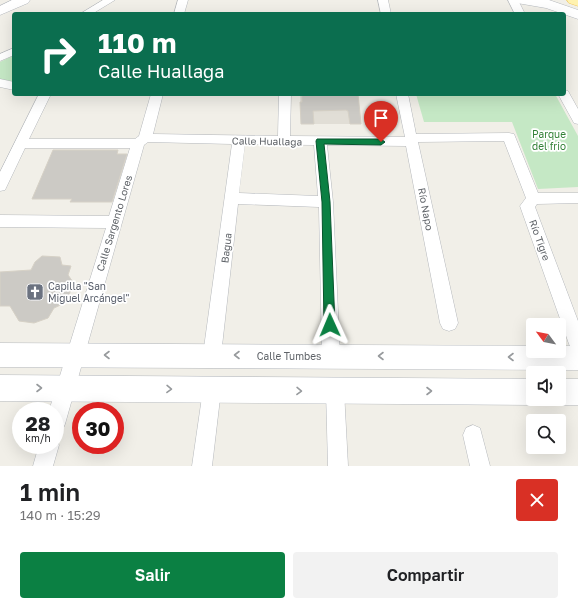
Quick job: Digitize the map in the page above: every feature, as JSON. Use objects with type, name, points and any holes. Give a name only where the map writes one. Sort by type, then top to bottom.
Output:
[{"type":"street","points":[[0,11],[23,0]]},
{"type":"street","points":[[89,12],[110,0]]},
{"type":"street","points":[[180,12],[183,0]]},
{"type":"street","points":[[383,0],[386,12]]},
{"type":"street","points":[[513,0],[519,12]]},
{"type":"street","points":[[522,0],[549,4],[575,4]]},
{"type":"street","points":[[0,58],[12,52]]},
{"type":"street","points":[[0,82],[12,85]]},
{"type":"street","points":[[0,186],[44,96]]},
{"type":"street","name":"Calle Sargento Lores","points":[[61,402],[114,222],[156,96]]},
{"type":"street","points":[[284,141],[285,96]]},
{"type":"street","name":"Río Napo","points":[[402,96],[449,323]]},
{"type":"street","points":[[565,96],[578,120]]},
{"type":"street","name":"Calle Huallaga","points":[[21,144],[239,140],[412,140],[509,137]]},
{"type":"street","name":"Río Tigre","points":[[509,137],[533,199],[527,206],[578,344]]},
{"type":"street","name":"Bagua","points":[[212,355],[239,140]]},
{"type":"street","points":[[320,141],[326,202],[331,356]]},
{"type":"street","points":[[232,198],[326,202]]},
{"type":"street","points":[[533,199],[578,198]]},
{"type":"street","points":[[0,221],[114,222]]},
{"type":"street","name":"Calle Tumbes","points":[[0,355],[578,358]]},
{"type":"street","points":[[0,388],[526,392]]},
{"type":"street","points":[[202,466],[212,390]]},
{"type":"street","points":[[336,391],[338,466]]},
{"type":"street","points":[[566,392],[578,392]]},
{"type":"street","points":[[473,434],[480,466]]},
{"type":"street","points":[[43,466],[46,454]]},
{"type":"shaded area","points":[[300,96],[358,96],[361,124],[301,124]]},
{"type":"green space","points":[[12,56],[12,83],[0,80],[0,62]]},
{"type":"green space","name":"Parque del frio","points":[[417,96],[556,96],[578,136],[578,187],[538,189],[512,122],[424,122]]},
{"type":"building","points":[[302,96],[358,96],[361,124],[350,124],[348,111],[346,110],[313,111],[314,124],[301,124],[300,102],[302,102]]},
{"type":"building","points":[[53,150],[118,150],[117,154],[127,154],[112,202],[70,202],[72,199],[32,199]]},
{"type":"building","name":"Capilla \"San Miguel Arcángel\"","points":[[42,256],[60,257],[62,265],[71,266],[68,275],[73,282],[67,302],[54,308],[48,318],[34,323],[19,321],[10,306],[0,306],[0,272],[31,270],[35,262]]},
{"type":"place","name":"Capilla \"San Miguel Arcángel\"","points":[[35,292]]},
{"type":"route","points":[[330,325],[326,202],[320,141],[381,142]]}]
